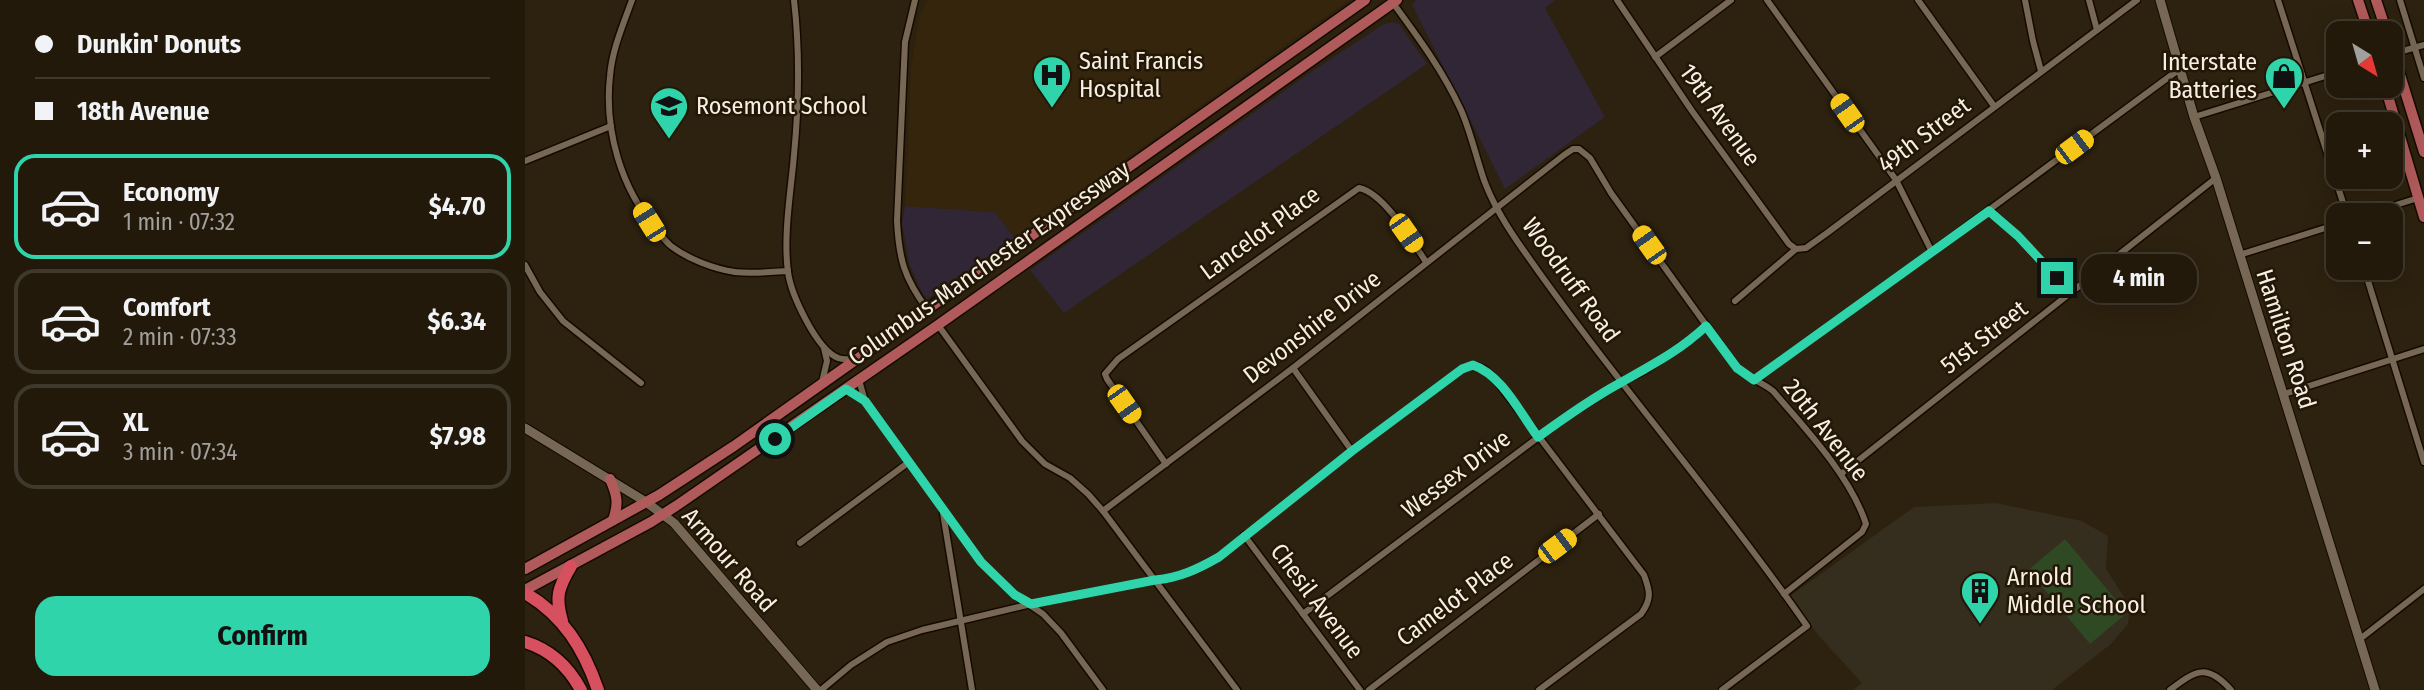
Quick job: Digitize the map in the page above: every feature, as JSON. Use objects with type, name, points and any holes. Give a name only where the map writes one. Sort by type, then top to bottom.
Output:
[{"type":"highway","points":[[562,621],[557,604],[558,591],[571,566]]},
{"type":"highway","points":[[525,592],[544,604],[562,621],[590,666],[598,690]]},
{"type":"highway","points":[[525,642],[539,646],[555,656],[572,674],[581,690]]},
{"type":"main road","name":"Columbus-Manchester Expressway","points":[[525,569],[646,502],[729,449],[1365,0]]},
{"type":"main road","points":[[2358,0],[2365,21]]},
{"type":"main road","points":[[2377,0],[2383,21]]},
{"type":"main road","name":"Columbus-Manchester Expressway","points":[[525,592],[663,514],[938,325],[1393,1]]},
{"type":"main road","points":[[2403,88],[2424,152]]},
{"type":"main road","points":[[2389,98],[2424,216]]},
{"type":"main road","points":[[1162,166],[1169,155],[1209,124],[1209,110]]},
{"type":"main road","points":[[610,479],[619,505],[614,520]]},
{"type":"street","points":[[632,0],[614,48],[608,99],[617,155],[634,197],[649,222],[670,246],[707,265],[735,272],[788,271]]},
{"type":"street","points":[[794,0],[799,56],[788,220],[788,271],[799,305],[822,343],[836,357],[857,358]]},
{"type":"street","points":[[915,0],[905,42],[898,243],[908,282],[927,309]]},
{"type":"street","name":"19th Avenue","points":[[1617,0],[1764,211],[1789,244],[1796,249]]},
{"type":"street","points":[[1655,57],[1731,0]]},
{"type":"street","points":[[1767,0],[1896,180],[1932,253]]},
{"type":"street","points":[[1918,0],[1994,106]]},
{"type":"street","points":[[2025,0],[2041,71]]},
{"type":"street","points":[[2089,0],[2097,30]]},
{"type":"street","name":"49th Street","points":[[1735,301],[1796,249],[1806,248],[2137,0]]},
{"type":"street","name":"Hamilton Road","points":[[2160,0],[2194,117],[2216,178],[2375,690]]},
{"type":"street","points":[[2278,0],[2343,203]]},
{"type":"street","points":[[2400,0],[2424,78]]},
{"type":"street","name":"Woodruff Road","points":[[1393,1],[1427,49],[1452,91],[1496,208],[1525,252],[1784,594]]},
{"type":"street","points":[[2403,49],[2424,45]]},
{"type":"street","points":[[1754,380],[1932,253],[2181,68]]},
{"type":"street","points":[[2194,117],[2326,76]]},
{"type":"street","points":[[525,160],[611,127]]},
{"type":"street","name":"Devonshire Drive","points":[[1103,511],[1293,368],[1564,155],[1573,149],[1579,149]]},
{"type":"street","name":"20th Avenue","points":[[1579,149],[1590,158],[1611,193],[1737,368],[1773,391],[1841,474],[1861,508],[1866,524],[1862,532],[1784,594]]},
{"type":"street","name":"51st Street","points":[[1841,474],[2216,178]]},
{"type":"street","name":"Lancelot Place","points":[[1166,464],[1105,374],[1118,359],[1359,188],[1375,196],[1426,262]]},
{"type":"street","points":[[2402,203],[2418,198]]},
{"type":"street","points":[[1989,211],[2018,236],[2070,293]]},
{"type":"street","points":[[2239,255],[2326,228]]},
{"type":"street","points":[[525,265],[540,292],[563,321],[641,383]]},
{"type":"street","points":[[2368,280],[2424,462]]},
{"type":"street","points":[[938,325],[1023,441],[1045,464],[1070,478],[1103,511],[1237,690]]},
{"type":"street","name":"Wessex Drive","points":[[1303,614],[1538,437],[1622,382],[1644,371],[1706,326]]},
{"type":"street","points":[[822,343],[827,361],[822,383]]},
{"type":"street","points":[[2284,394],[2424,349]]},
{"type":"street","points":[[819,690],[851,664],[887,642],[961,620],[1173,578],[1199,569],[1219,557],[1444,382],[1462,369],[1473,365],[1484,369],[1495,379],[1644,575],[1650,590],[1650,602],[1641,614],[1539,690]]},
{"type":"street","points":[[1293,368],[1352,451]]},
{"type":"street","points":[[859,380],[865,401],[981,562],[997,580],[1031,604],[1061,633],[1103,690]]},
{"type":"street","points":[[846,389],[865,401]]},
{"type":"street","name":"Armour Road","points":[[525,428],[663,514],[685,535],[723,583],[819,690]]},
{"type":"street","points":[[800,543],[909,461]]},
{"type":"street","points":[[943,511],[972,690]]},
{"type":"street","name":"Camelot Place","points":[[1369,690],[1599,514]]},
{"type":"street","name":"Chesil Avenue","points":[[1244,535],[1360,690]]},
{"type":"street","points":[[2360,639],[2424,589]]},
{"type":"street","points":[[1722,690],[1807,626],[1784,594]]},
{"type":"street","points":[[2170,690],[2188,676],[2203,671],[2218,675],[2231,690]]},
{"type":"shaded area","name":"Saint Francis Hospital","points":[[927,0],[1349,0],[1015,238],[995,212],[905,206],[911,68],[919,19]]},
{"type":"shaded area","points":[[1416,0],[1555,0],[1545,8],[1605,117],[1505,189],[1412,5]]},
{"type":"shaded area","points":[[1384,24],[1399,24],[1427,64],[1064,313],[1030,270],[1311,72]]},
{"type":"shaded area","points":[[905,206],[995,212],[1015,238],[927,299],[909,263],[902,222]]},
{"type":"shaded area","points":[[1996,503],[2082,521],[2108,536],[2106,569],[2130,606],[2128,624],[2111,644],[2052,690],[1853,690],[1862,683],[1818,635],[1790,596],[1914,507]]},
{"type":"green space","points":[[2065,539],[2127,613],[2090,644],[2028,570]]},
{"type":"place","name":"Saint Francis Hospital","points":[[1052,109]]},
{"type":"place","name":"Interstate Batteries","points":[[2284,110]]},
{"type":"place","name":"Rosemont School","points":[[669,140]]},
{"type":"place","name":"Arnold Middle School","points":[[1980,625]]},
{"type":"route","points":[[775,439],[846,389],[859,397],[865,401],[981,562],[997,580],[1031,604],[1173,578],[1199,569],[1219,557],[1370,437],[1462,369],[1473,365],[1484,369],[1495,379],[1538,437],[1564,418],[1644,371],[1706,326],[1737,368],[1754,380],[1989,211],[2018,236],[2057,278]]}]
